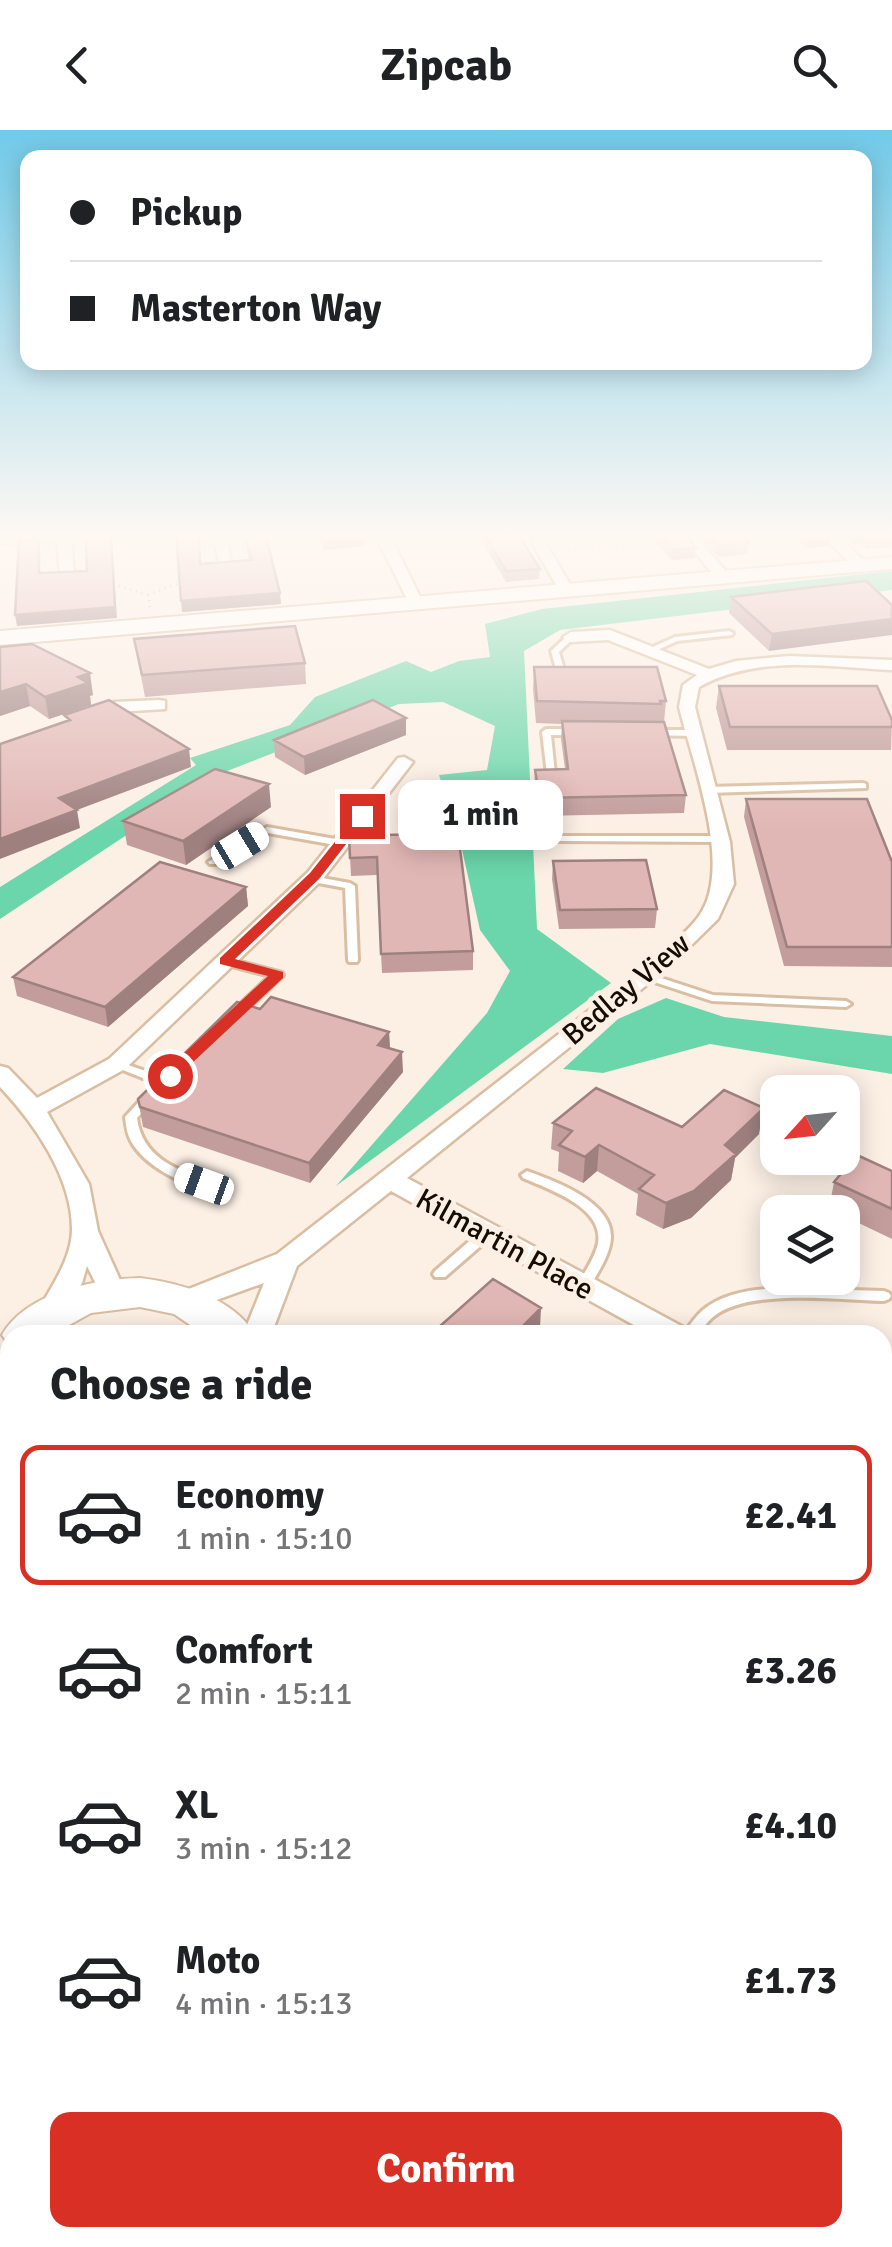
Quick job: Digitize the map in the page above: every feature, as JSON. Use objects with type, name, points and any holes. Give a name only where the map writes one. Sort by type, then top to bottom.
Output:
[{"type":"street","points":[[0,638],[84,631]]},
{"type":"street","points":[[571,637],[610,636],[707,674],[771,662],[892,665]]},
{"type":"street","name":"Bedlay View","points":[[186,1302],[286,1261],[646,976],[708,919],[724,884],[720,839],[687,707],[691,685],[707,674]]},
{"type":"street","points":[[65,724],[114,707],[159,705]]},
{"type":"street","points":[[34,1109],[84,1086],[116,1064],[311,879],[404,762]]},
{"type":"street","points":[[0,1073],[34,1109],[76,1184],[85,1231],[112,1291]]},
{"type":"street","name":"Kilmartin Place","points":[[390,1180],[655,1325]]},
{"type":"street","points":[[36,1325],[70,1283],[85,1231]]},
{"type":"street","points":[[261,1325],[286,1261]]},
{"type":"street","points":[[36,1325],[112,1291],[138,1291],[186,1302],[219,1325]]},
{"type":"lane","points":[[648,650],[675,639],[729,632]]},
{"type":"lane","points":[[563,680],[555,651],[571,637]]},
{"type":"lane","points":[[551,774],[546,732],[583,732]]},
{"type":"lane","points":[[638,733],[694,733]]},
{"type":"lane","points":[[708,790],[863,786]]},
{"type":"lane","points":[[213,862],[267,830],[341,843]]},
{"type":"lane","points":[[561,839],[720,839]]},
{"type":"lane","points":[[311,879],[350,886],[353,960]]},
{"type":"lane","points":[[219,1030],[278,975],[225,961]]},
{"type":"lane","points":[[646,976],[712,998],[846,1004]]},
{"type":"lane","points":[[116,1064],[167,1079],[131,1117],[130,1133],[142,1150],[172,1172],[204,1184]]},
{"type":"lane","points":[[527,1174],[581,1200],[602,1222],[605,1240],[583,1287]]},
{"type":"lane","points":[[440,1274],[486,1234]]},
{"type":"lane","points":[[698,1325],[709,1312],[729,1302],[765,1293],[884,1296]]},
{"type":"green space","points":[[486,631],[559,631],[524,651],[537,929],[611,983],[336,1186],[487,1013],[510,971],[480,930],[461,845],[439,775],[487,770],[495,726],[443,702],[399,704],[217,775],[0,919],[0,887],[196,765],[190,758],[290,725],[315,697],[406,661],[431,672],[459,661],[490,657]]},
{"type":"green space","points":[[666,998],[724,1017],[892,1036],[892,1074],[710,1044],[603,1073],[563,1069],[618,1019]]},
{"type":"building","points":[[236,631],[296,631],[305,663],[142,675],[134,639]]},
{"type":"building","points":[[32,644],[90,673],[78,677],[88,683],[45,697],[26,684],[0,692],[0,647]]},
{"type":"building","points":[[534,667],[657,667],[666,701],[537,701]]},
{"type":"building","points":[[719,686],[877,686],[892,727],[730,727]]},
{"type":"building","points":[[109,700],[189,749],[59,798],[77,810],[0,839],[0,744],[70,720],[64,715]]},
{"type":"building","points":[[373,700],[406,718],[304,757],[274,740]]},
{"type":"building","points":[[562,721],[664,722],[686,795],[540,798],[535,770],[568,769]]},
{"type":"building","points":[[215,769],[269,784],[183,841],[123,821]]},
{"type":"building","points":[[746,799],[867,799],[892,862],[892,947],[787,947]]},
{"type":"building","points":[[458,833],[473,951],[381,954],[377,857],[350,858],[349,836]]},
{"type":"building","points":[[646,860],[657,909],[560,910],[553,861]]},
{"type":"building","points":[[160,862],[246,887],[105,1007],[13,977]]},
{"type":"building","points":[[271,997],[389,1032],[378,1045],[402,1052],[309,1163],[140,1107],[138,1099],[237,1002],[260,1009]]},
{"type":"building","points":[[596,1088],[682,1127],[724,1090],[760,1106],[760,1112],[725,1145],[736,1154],[694,1191],[666,1203],[639,1189],[654,1175],[599,1145],[585,1157],[559,1145],[572,1131],[553,1123]]},
{"type":"building","points":[[860,1156],[892,1171],[892,1209],[834,1182],[840,1175],[860,1175]]},
{"type":"building","points":[[493,1279],[541,1308],[524,1325],[441,1325]]},
{"type":"route","points":[[170,1076],[278,975],[225,961],[315,876],[362,816]]}]
